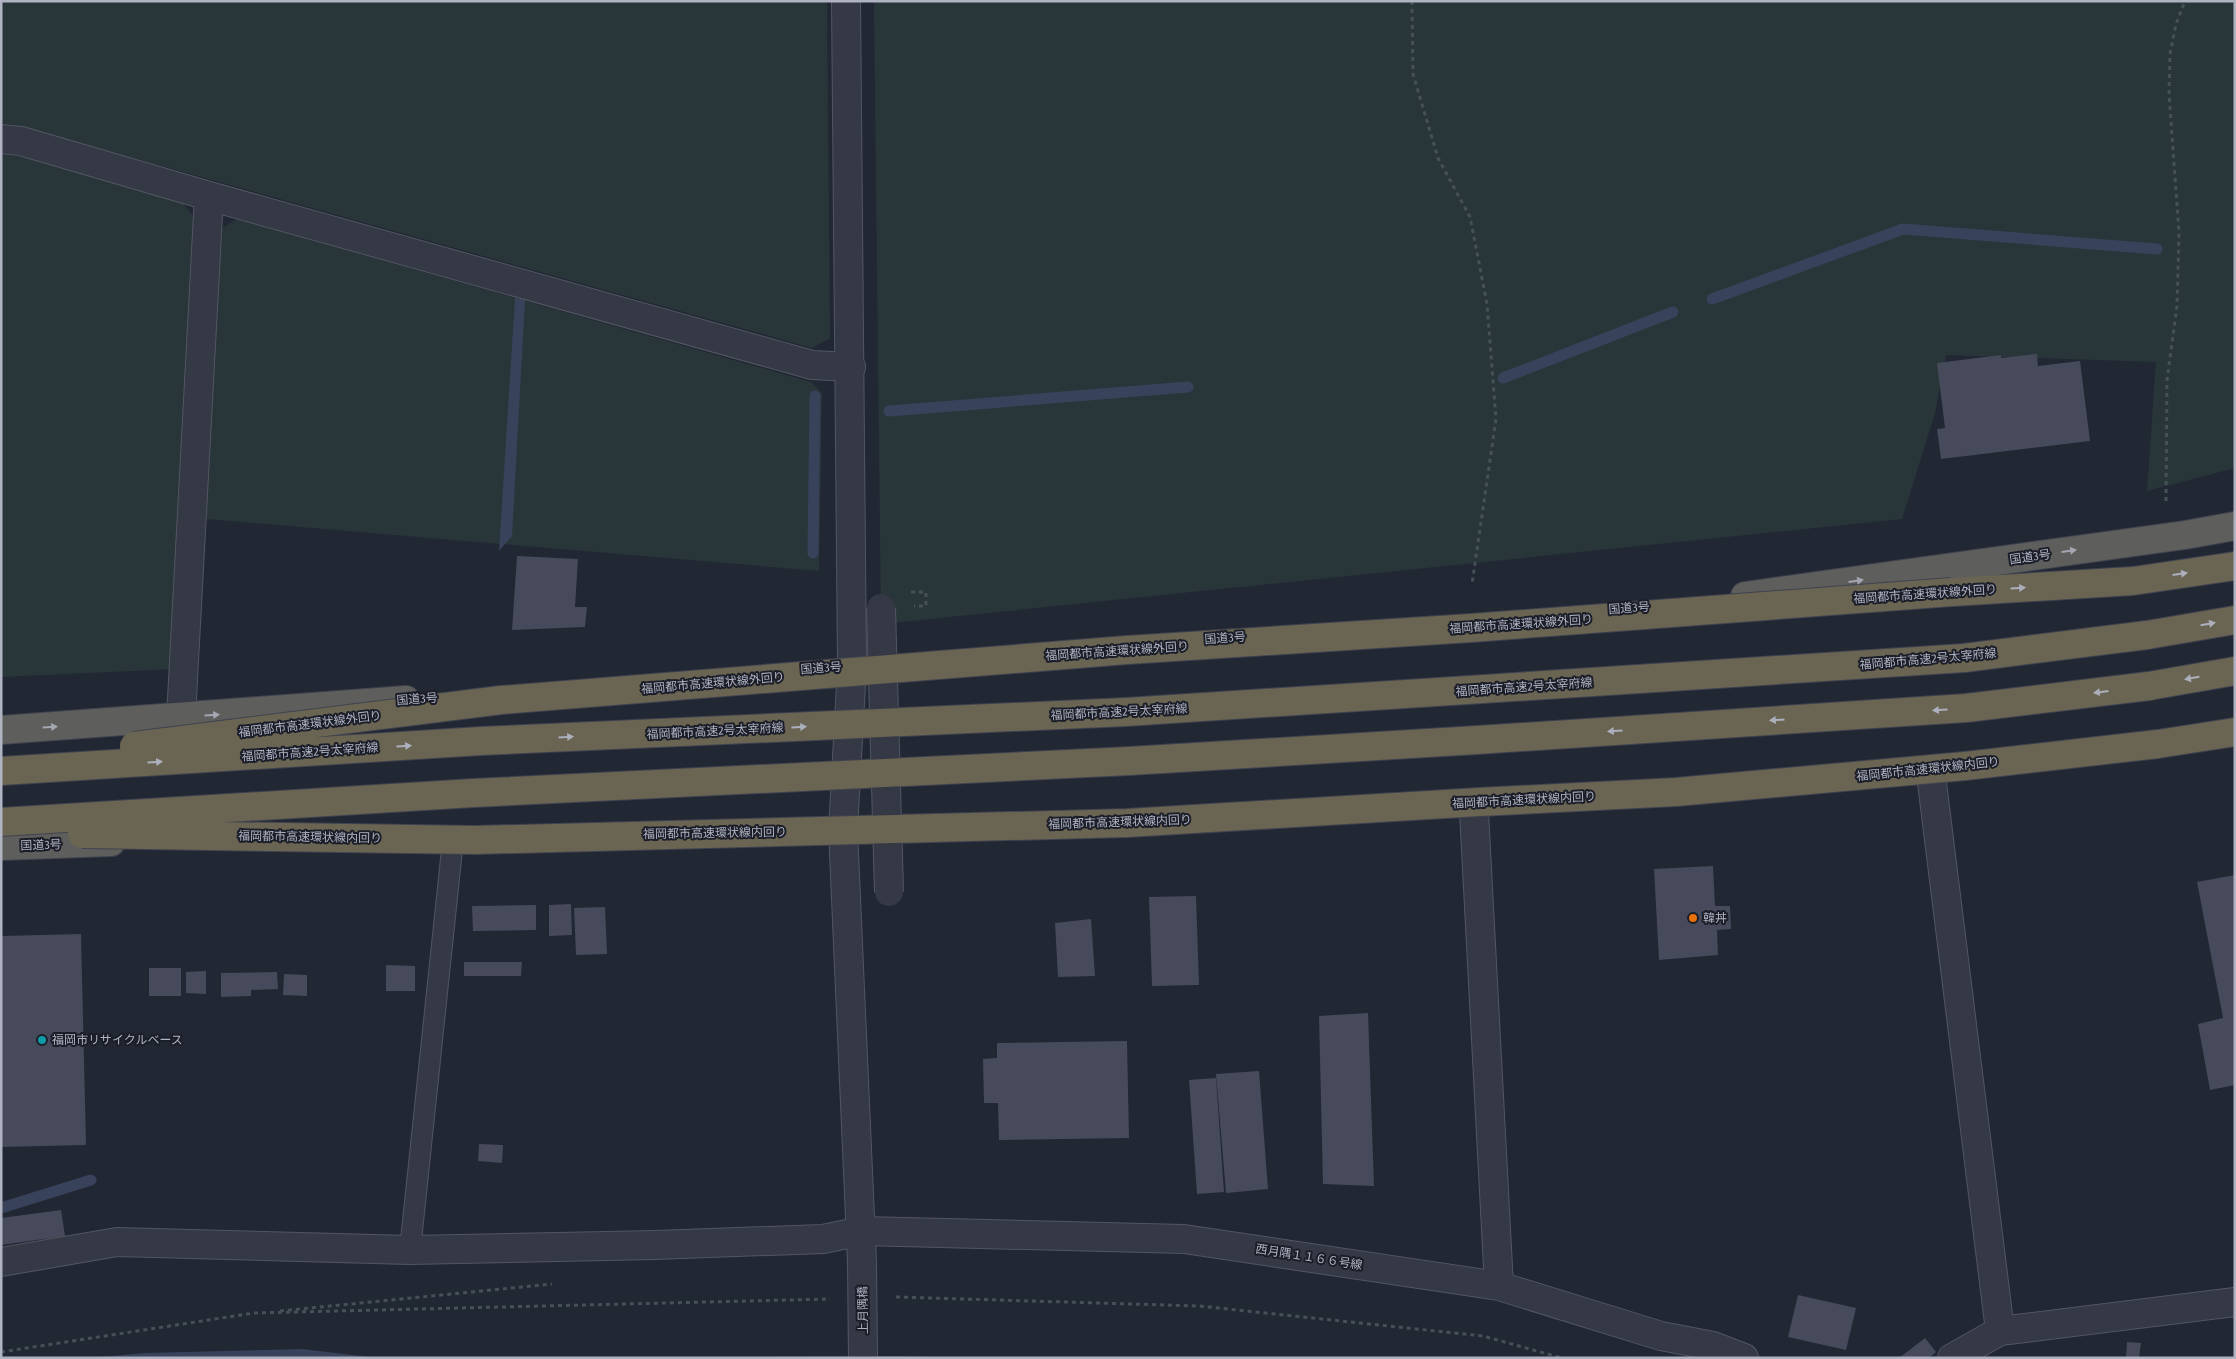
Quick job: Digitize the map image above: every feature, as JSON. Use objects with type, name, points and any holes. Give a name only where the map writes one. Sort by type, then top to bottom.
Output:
[{"type":"highway","name":"国道3号","points":[[1,730],[1689,604],[2186,535],[2235,526]]},
{"type":"highway","name":"福岡都市高速環状線外回り","points":[[1,762],[511,700],[1127,650],[1471,628],[1952,592],[2132,581],[2235,566]]},
{"type":"highway","name":"福岡都市高速2号太宰府線","points":[[1,771],[481,741],[1205,707],[1964,658],[2147,635],[2235,620]]},
{"type":"highway","points":[[1,822],[473,793],[1129,762],[1966,708],[2150,686],[2235,671]]},
{"type":"highway","name":"国道3号","points":[[1,846],[141,841],[453,840],[1474,812],[1932,783],[2235,733]]},
{"type":"highway","name":"福岡都市高速環状線内回り","points":[[1,832],[475,840],[1127,823],[1676,792],[1965,766],[2158,744],[2235,733]]},
{"type":"street","name":"上月隅橋","points":[[846,1],[851,367],[852,666],[843,830],[862,1231],[864,1358]]},
{"type":"street","points":[[1,139],[21,142],[812,365],[851,367]]},
{"type":"street","points":[[181,717],[209,196]]},
{"type":"street","points":[[881,608],[889,892]]},
{"type":"street","points":[[1932,783],[2000,1331]]},
{"type":"street","points":[[1474,812],[1499,1286]]},
{"type":"street","name":"西月隅１１６６号線","points":[[1,1262],[117,1242],[410,1250],[655,1245],[823,1239],[862,1231],[1184,1238],[1499,1286],[1661,1336],[1713,1346],[1744,1358]]},
{"type":"street","points":[[1952,1358],[2000,1331],[2235,1302]]},
{"type":"street","points":[[1661,1336],[1708,1358]]},
{"type":"lane","points":[[410,1250],[453,840]]},
{"type":"path","points":[[1412,1],[1412,74],[1438,158],[1470,217],[1487,304],[1496,419],[1472,584]]},
{"type":"path","points":[[2166,501],[2167,380],[2177,306],[2179,232],[2168,94],[2170,54],[2176,24],[2185,1]]},
{"type":"path","points":[[1,1352],[254,1313],[557,1283]]},
{"type":"path","points":[[890,1298],[1199,1306],[1483,1336],[1562,1358]]},
{"type":"path","points":[[254,1313],[831,1299]]},
{"type":"shaded area","points":[[1,1],[827,1],[830,338],[812,348],[19,126],[1,123]]},
{"type":"shaded area","points":[[874,1],[2235,1],[2235,468],[2147,491],[2156,362],[1946,355],[1935,413],[1902,519],[881,624]]},
{"type":"shaded area","points":[[1,154],[23,157],[182,202],[197,221],[178,638],[170,641],[175,669],[1,677]]},
{"type":"shaded area","points":[[237,219],[811,382],[822,393],[819,571],[206,519],[219,230]]},
{"type":"water","points":[[515,298],[525,300],[512,536],[499,551]]},
{"type":"water","points":[[302,1349],[378,1358],[90,1358],[144,1353]]},
{"type":"water","points":[[902,1356],[950,1358],[652,1358]]},
{"type":"building","points":[[2037,354],[2038,366],[2080,361],[2090,441],[1941,459],[1937,429],[1945,428],[1937,363],[2001,355],[2001,358]]},
{"type":"building","points":[[517,556],[578,559],[575,607],[587,607],[585,627],[512,630]]},
{"type":"building","name":"韓丼","points":[[1713,866],[1715,906],[1730,906],[1731,929],[1717,930],[1718,955],[1659,960],[1654,869]]},
{"type":"building","points":[[2235,875],[2235,1085],[2210,1090],[2198,1024],[2223,1018],[2197,882]]},
{"type":"building","points":[[1196,896],[1199,985],[1152,986],[1149,897]]},
{"type":"building","points":[[571,904],[572,935],[549,936],[549,905]]},
{"type":"building","points":[[536,905],[536,930],[473,931],[472,906]]},
{"type":"building","points":[[605,907],[607,954],[576,955],[574,908]]},
{"type":"building","points":[[1091,919],[1095,976],[1058,977],[1055,923]]},
{"type":"building","name":"福岡市リサイクルベース","points":[[81,934],[86,1145],[1,1147],[1,936]]},
{"type":"building","points":[[464,962],[522,962],[521,976],[464,976]]},
{"type":"building","points":[[386,965],[415,966],[415,991],[386,991]]},
{"type":"building","points":[[149,968],[181,968],[181,996],[149,996]]},
{"type":"building","points":[[206,971],[206,994],[186,993],[186,972]]},
{"type":"building","points":[[277,972],[278,989],[251,990],[251,996],[221,997],[221,973]]},
{"type":"building","points":[[284,974],[307,975],[307,996],[283,995]]},
{"type":"building","points":[[1368,1013],[1374,1186],[1323,1184],[1319,1016]]},
{"type":"building","points":[[1127,1041],[1129,1138],[999,1140],[998,1103],[984,1103],[983,1059],[997,1058],[997,1043]]},
{"type":"building","points":[[1259,1071],[1268,1189],[1226,1193],[1216,1074]]},
{"type":"building","points":[[1216,1078],[1224,1192],[1197,1194],[1189,1080]]},
{"type":"building","points":[[479,1144],[503,1145],[502,1163],[478,1161]]},
{"type":"building","points":[[61,1210],[65,1236],[1,1245],[1,1218]]},
{"type":"building","points":[[1798,1295],[1856,1308],[1846,1350],[1788,1337]]},
{"type":"building","points":[[1925,1338],[1936,1352],[1929,1358],[1899,1358]]},
{"type":"building","points":[[2127,1342],[2141,1343],[2139,1358],[2126,1358]]},
{"type":"waterway","points":[[1712,299],[1903,229],[2157,249]]},
{"type":"waterway","points":[[1503,378],[1673,312]]},
{"type":"waterway","points":[[889,411],[1188,387]]},
{"type":"waterway","points":[[813,553],[815,396]]},
{"type":"waterway","points":[[1,1208],[91,1180]]},
{"type":"place","name":"韓丼","points":[[1693,918]]},
{"type":"place","name":"福岡市リサイクルベース","points":[[42,1040]]}]
